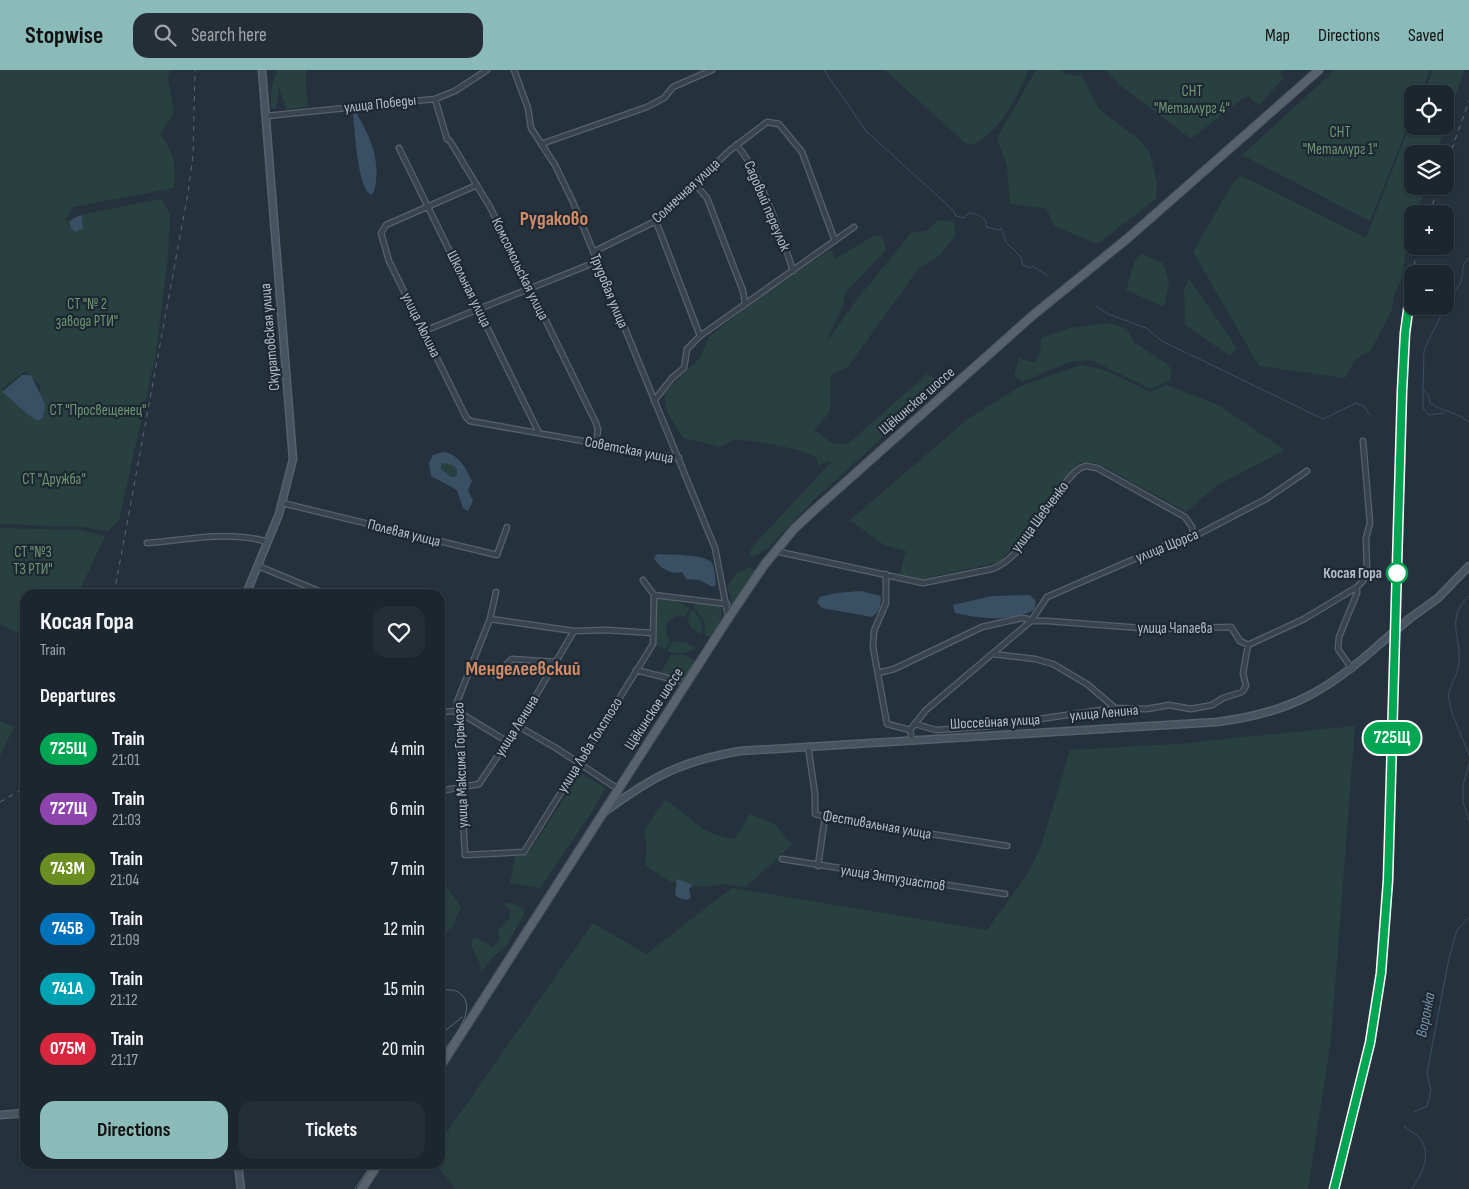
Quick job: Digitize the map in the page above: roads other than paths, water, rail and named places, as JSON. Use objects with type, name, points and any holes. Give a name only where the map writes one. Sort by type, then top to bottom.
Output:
[{"type":"main road","name":"Скуратовская улица","points":[[248,589],[282,503],[293,459],[262,70]]},
{"type":"main road","name":"Щёкинское шоссе","points":[[445,1059],[688,683],[728,617],[775,551],[811,513],[1032,316],[1128,238],[1319,70]]},
{"type":"main road","name":"Шоссейная улица","points":[[603,814],[651,779],[686,764],[740,751],[1217,722],[1251,718],[1296,703],[1352,669],[1409,619],[1438,598],[1469,566]]},
{"type":"main road","points":[[0,1115],[20,1113]]},
{"type":"main road","points":[[239,1169],[241,1189]]},
{"type":"main road","points":[[362,1189],[375,1169]]},
{"type":"street","name":"улица Победы","points":[[266,116],[435,98],[455,90],[487,70]]},
{"type":"street","name":"Трудовая улица","points":[[514,70],[528,108],[531,128],[555,165],[679,458]]},
{"type":"street","points":[[541,144],[648,107],[664,98],[673,87],[712,70]]},
{"type":"street","name":"Комсомольская улица","points":[[435,98],[446,139],[478,185],[596,423],[598,430],[596,443]]},
{"type":"street","name":"Солнечная улица","points":[[593,252],[656,221],[736,145],[760,126],[774,122],[784,129],[802,152],[835,241]]},
{"type":"street","name":"Садовый переулок","points":[[736,145],[744,152],[759,182],[793,271]]},
{"type":"street","name":"Школьная улица","points":[[399,148],[538,431]]},
{"type":"street","points":[[428,207],[478,185]]},
{"type":"street","points":[[696,185],[707,198],[745,303]]},
{"type":"street","name":"улица Люлина","points":[[428,207],[386,225],[381,234],[387,253],[466,417],[473,421]]},
{"type":"street","points":[[656,221],[700,336]]},
{"type":"street","points":[[654,401],[672,378],[684,368],[687,349],[700,336],[854,227]]},
{"type":"street","points":[[424,331],[596,262]]},
{"type":"street","name":"Советская улица","points":[[473,421],[538,431],[679,458],[715,548],[728,617]]},
{"type":"street","points":[[1248,645],[1304,619],[1357,587],[1363,581],[1367,571],[1366,538],[1370,523],[1363,441]]},
{"type":"street","name":"улица Шевченко","points":[[775,551],[923,582],[1001,565],[1028,538],[1063,486],[1075,472],[1086,466],[1097,468],[1185,517],[1192,527],[1193,536]]},
{"type":"street","name":"улица Щорса","points":[[1031,622],[1047,597],[1185,537],[1193,536],[1266,499],[1307,471]]},
{"type":"street","name":"Полевая улица","points":[[282,503],[497,555],[507,527]]},
{"type":"street","points":[[147,543],[231,535],[249,536],[268,542]]},
{"type":"street","points":[[258,566],[314,589]]},
{"type":"street","points":[[886,574],[885,608],[874,631],[873,647],[887,724],[910,730]]},
{"type":"street","points":[[643,580],[654,595],[727,604]]},
{"type":"street","points":[[1352,669],[1338,649],[1339,637],[1357,593],[1357,587]]},
{"type":"street","name":"улица Максима Горького","points":[[465,855],[457,702],[490,619],[496,592]]},
{"type":"street","name":"улица Льва Толстого","points":[[465,855],[524,852],[652,644],[654,595]]},
{"type":"street","name":"улица Чапаева","points":[[878,673],[894,669],[982,627],[1022,618],[1028,618],[1031,622],[1048,621],[1154,629],[1231,627],[1240,641],[1248,645]]},
{"type":"street","points":[[490,619],[574,631],[606,630],[652,633]]},
{"type":"street","points":[[910,730],[926,710],[1031,622]]},
{"type":"street","name":"улица Ленина","points":[[460,788],[479,784],[518,726],[574,631]]},
{"type":"street","name":"улица Ленина","points":[[915,724],[936,730],[991,726],[1115,708],[1147,709],[1169,705],[1191,709],[1212,705],[1223,698],[1237,695],[1246,686],[1243,673],[1248,645]]},
{"type":"street","points":[[993,654],[1034,659],[1053,664],[1086,684],[1115,708]]},
{"type":"street","points":[[495,675],[512,659],[556,662]]},
{"type":"street","points":[[636,670],[688,683]]},
{"type":"street","points":[[445,712],[457,711],[508,742]]},
{"type":"street","points":[[518,726],[579,762],[619,790]]},
{"type":"street","points":[[910,730],[912,740]]},
{"type":"street","name":"Фестивальная улица","points":[[808,746],[815,794],[815,814],[1007,846]]},
{"type":"street","points":[[445,790],[460,788]]},
{"type":"street","points":[[818,866],[825,817]]},
{"type":"street","name":"улица Энтузиастов","points":[[782,859],[1005,894]]},
{"type":"water","points":[[356,112],[368,136],[376,162],[376,181],[371,195],[366,190],[360,170],[353,114]]},
{"type":"water","points":[[82,215],[83,228],[76,232],[71,228],[70,222]]},
{"type":"water","points":[[22,375],[31,375],[45,404],[43,418],[38,421],[28,415],[2,392]]},
{"type":"water","points":[[443,452],[449,453],[464,466],[472,481],[468,490],[473,501],[468,511],[463,508],[457,490],[431,476],[429,463],[433,455]],"holes":[[[441,463],[452,465],[457,469],[457,476],[451,477],[441,469]]]},
{"type":"water","points":[[659,554],[694,556],[707,559],[713,566],[716,585],[713,587],[699,580],[686,579],[682,572],[677,573],[666,570],[654,559]]},
{"type":"water","points":[[861,591],[881,596],[880,608],[872,617],[822,608],[817,602],[820,597],[836,593]]},
{"type":"water","points":[[1030,595],[1036,601],[1034,610],[1005,618],[975,617],[955,613],[953,605],[992,596]]},
{"type":"water","points":[[677,879],[693,885],[689,889],[691,897],[687,900],[675,895]]},
{"type":"waterway","points":[[824,70],[866,131],[953,210],[956,216],[964,218],[969,213],[974,214],[986,221],[986,227],[998,230],[1001,228],[1006,242],[1021,257],[1023,265],[1030,268],[1032,266],[1047,275]]},
{"type":"waterway","name":"Воронка","points":[[1469,258],[1464,263],[1461,283],[1451,296],[1424,351],[1423,389],[1429,396],[1430,403],[1469,422]]},
{"type":"waterway","points":[[1096,306],[1108,314],[1146,328],[1162,341],[1323,419],[1356,403],[1364,406],[1370,415]]},
{"type":"waterway","points":[[1423,390],[1423,408],[1429,415],[1444,413]]},
{"type":"waterway","name":"Воронка","points":[[1469,596],[1457,613],[1456,630],[1459,658],[1457,671],[1449,693],[1453,715],[1469,755]]},
{"type":"waterway","name":"Воронка","points":[[1469,764],[1463,785],[1463,802],[1469,820]]},
{"type":"waterway","name":"Воронка","points":[[1414,1112],[1427,1106],[1431,1091],[1427,1073],[1449,958],[1457,930],[1469,918]]},
{"type":"waterway","name":"Воронка","points":[[1404,1126],[1420,1138],[1424,1144],[1425,1151],[1422,1171],[1412,1189]]},
{"type":"tram line","points":[[445,990],[460,993],[466,1002],[467,1010],[460,1027],[445,1050]]},
{"type":"tram line","points":[[445,1031],[462,1017]]},
{"type":"tram line","points":[[355,1189],[369,1169]]},
{"type":"railway","points":[[115,589],[188,193],[193,156],[195,70]]},
{"type":"railway","points":[[1453,145],[1469,101]]},
{"type":"railway","points":[[1433,205],[1435,195]]},
{"type":"railway","points":[[1331,1189],[1351,1112],[1367,1035],[1382,919],[1385,878],[1401,360],[1407,301],[1416,255]]},
{"type":"railway","points":[[0,802],[20,791]]},
{"type":"train","name":"725Щ","points":[[1334,1189],[1366,1063],[1384,950],[1388,880],[1403,360],[1407,315]]},
{"type":"place","name":"Косая Гора","points":[[1397,573]]},
{"type":"district","name":"Рудаково","points":[[554,219]]},
{"type":"district","name":"Менделеевский","points":[[523,669]]},
{"type":"park label","name":"СНТ \"Металлург 4\"","points":[[1192,100]]},
{"type":"park label","name":"СНТ \"Металлург 1\"","points":[[1340,140]]},
{"type":"park label","name":"СТ \"№ 2 завода РТИ\"","points":[[87,312]]},
{"type":"park label","name":"СТ \"Просвещенец\"","points":[[98,410]]},
{"type":"park label","name":"СТ \"Дружба\"","points":[[54,479]]},
{"type":"park label","name":"СТ \"№3 ТЗ РТИ\"","points":[[33,560]]}]
